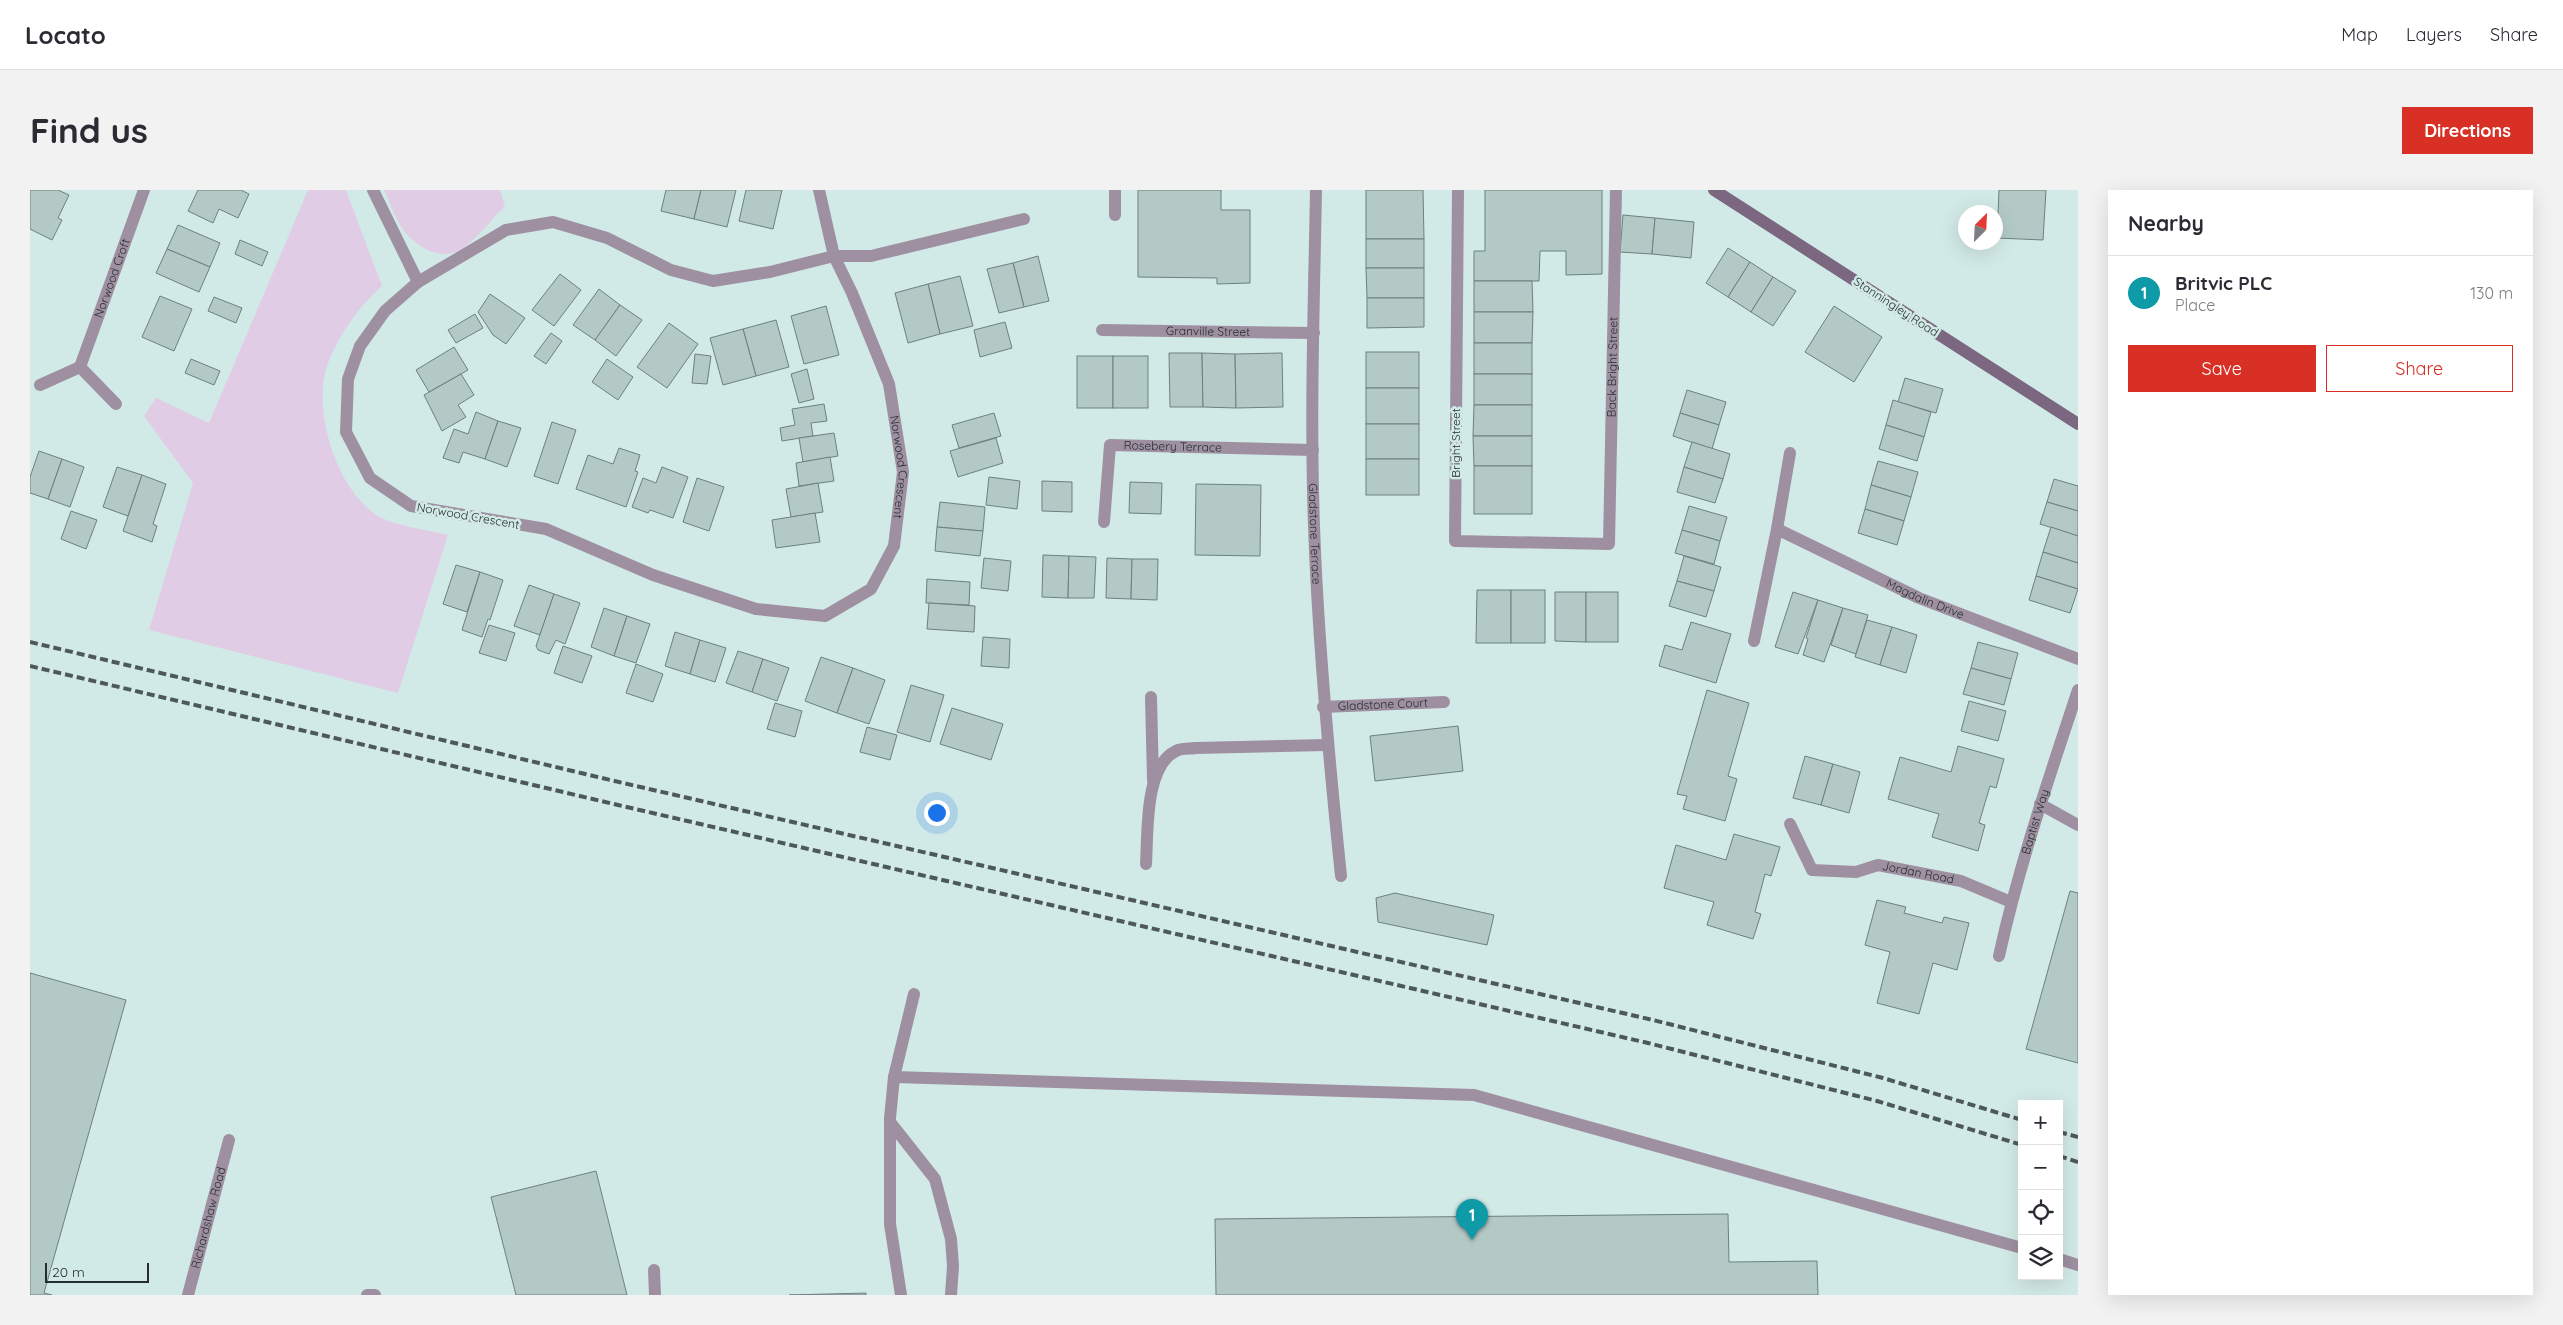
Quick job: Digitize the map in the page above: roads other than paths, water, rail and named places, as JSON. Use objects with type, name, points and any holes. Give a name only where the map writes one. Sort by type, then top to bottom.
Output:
[{"type":"main road","name":"Stanningley Road","points":[[1714,190],[2078,424]]},
{"type":"street","name":"Norwood Croft","points":[[80,367],[144,190]]},
{"type":"street","points":[[373,190],[418,282]]},
{"type":"street","name":"Norwood Crescent","points":[[819,190],[834,256],[852,293],[889,384],[903,472],[894,546],[871,589],[825,616],[756,609],[653,575],[546,529],[411,506],[370,478],[346,432],[348,379],[360,346],[385,311],[418,282],[506,230],[553,222],[607,238],[671,270],[713,281],[770,272],[834,256],[871,256],[1024,218]]},
{"type":"street","points":[[1115,190],[1115,215]]},
{"type":"street","name":"Gladstone Terrace","points":[[1316,190],[1314,526],[1323,707],[1341,876]]},
{"type":"street","name":"Bright Street","points":[[1458,190],[1455,541],[1609,544]]},
{"type":"street","name":"Back Bright Street","points":[[1609,544],[1616,190]]},
{"type":"street","name":"Granville Street","points":[[1102,330],[1314,333]]},
{"type":"street","points":[[40,385],[80,367],[116,404]]},
{"type":"street","name":"Rosebery Terrace","points":[[1104,522],[1110,445],[1313,450]]},
{"type":"street","points":[[1754,641],[1777,529],[1790,453]]},
{"type":"street","name":"Magdalin Drive","points":[[1777,529],[1918,598],[2078,659]]},
{"type":"street","name":"Baptist Way","points":[[1999,956],[2011,902],[2040,804],[2078,690]]},
{"type":"street","points":[[1146,864],[1153,783],[1151,698]]},
{"type":"street","name":"Gladstone Court","points":[[1323,707],[1444,702]]},
{"type":"street","points":[[1153,783],[1162,764],[1176,751],[1195,748],[1327,745]]},
{"type":"street","points":[[2040,804],[2078,825]]},
{"type":"street","name":"Jordan Road","points":[[1790,824],[1812,870],[1856,872],[1878,865],[1961,881],[2011,902]]},
{"type":"street","points":[[901,1295],[890,1224],[890,1122],[894,1077],[914,994]]},
{"type":"street","points":[[894,1077],[1474,1095],[2018,1247]]},
{"type":"street","points":[[890,1122],[935,1178],[951,1239],[953,1266],[951,1295]]},
{"type":"street","name":"Richardshaw Road","points":[[188,1295],[229,1140]]},
{"type":"street","points":[[2063,1260],[2078,1265]]},
{"type":"street","points":[[654,1270],[655,1295]]},
{"type":"street","points":[[366,1295],[375,1295]]},
{"type":"railway","points":[[30,642],[623,783],[1653,1020],[1883,1078],[2018,1119]]},
{"type":"railway","points":[[30,666],[618,805],[1648,1043],[1877,1101],[2018,1144]]},
{"type":"railway","points":[[2063,1133],[2078,1137]]},
{"type":"railway","points":[[2063,1157],[2078,1162]]},
{"type":"place","name":"Britvic PLC","points":[[1472,1240]]}]
